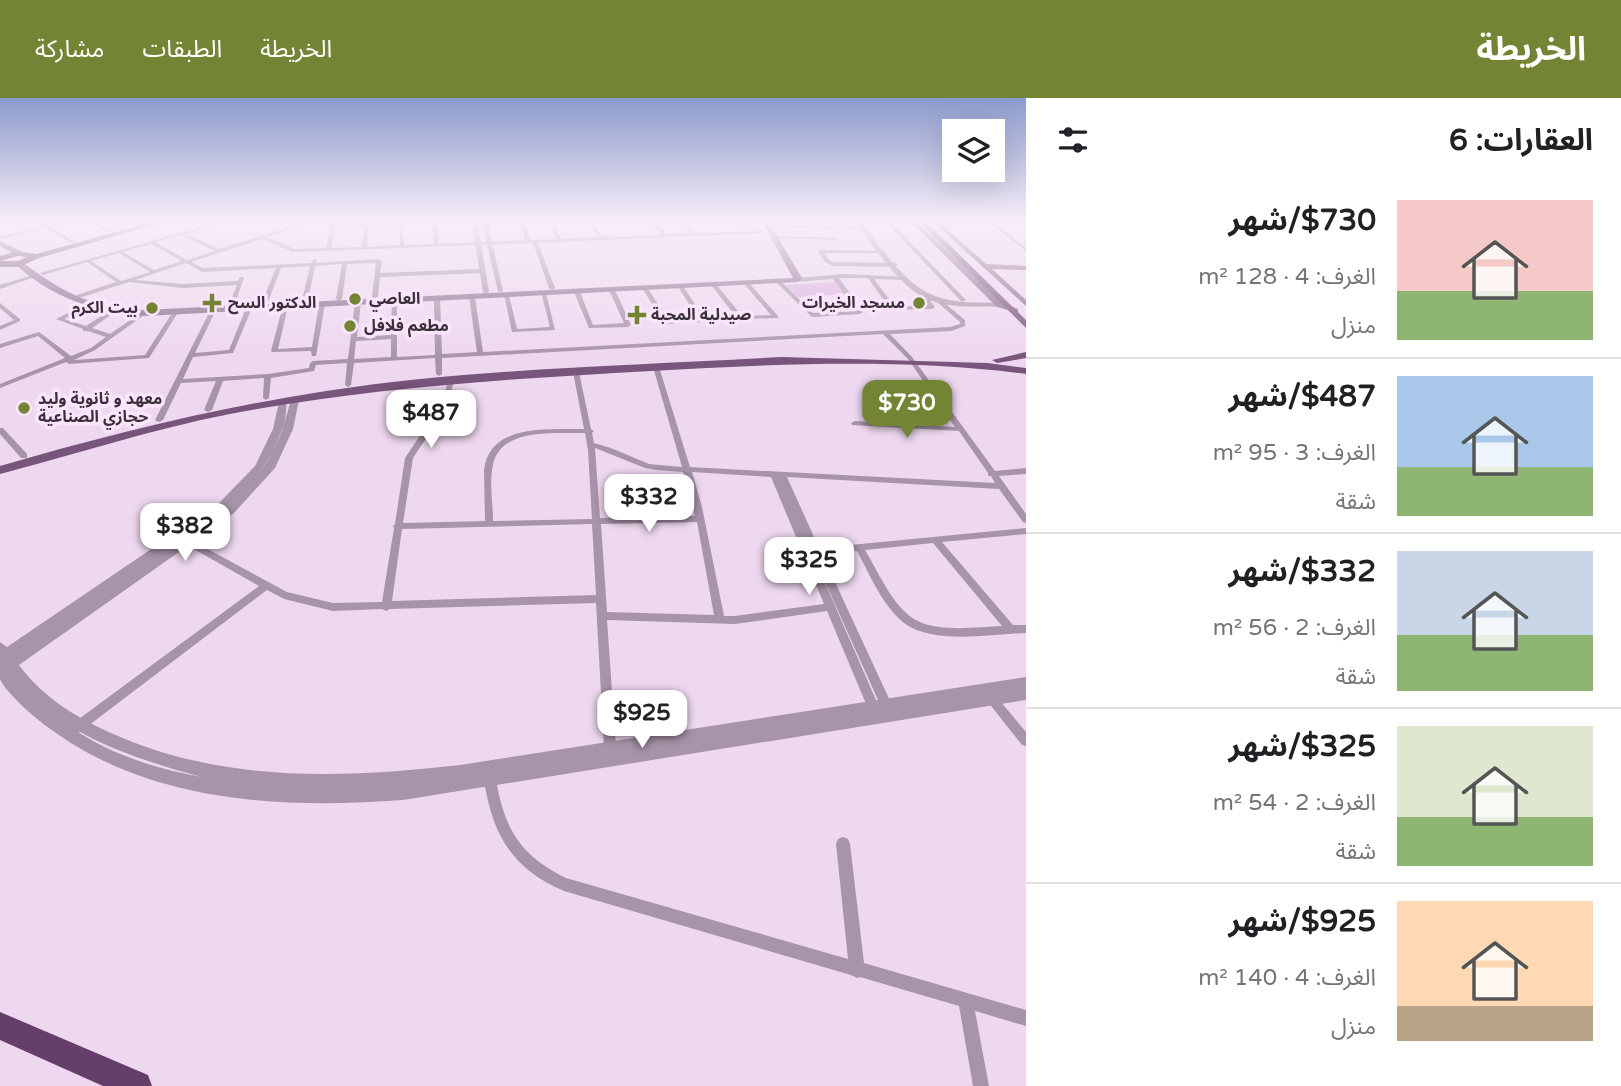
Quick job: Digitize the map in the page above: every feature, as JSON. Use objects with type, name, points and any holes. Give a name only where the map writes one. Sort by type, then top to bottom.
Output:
[{"type":"highway","points":[[0,1026],[137,1086]]},
{"type":"main road","points":[[32,265],[50,288],[86,306],[144,313],[472,297],[552,288],[780,277],[786,274],[782,265]]},
{"type":"main road","points":[[39,274],[79,296],[114,306],[144,308],[779,282],[798,278],[791,265]]},
{"type":"main road","points":[[960,265],[998,303],[1015,311]]},
{"type":"main road","points":[[965,265],[1015,311],[1026,326]]},
{"type":"main road","points":[[978,265],[1026,308]]},
{"type":"main road","points":[[984,265],[1026,308]]},
{"type":"main road","points":[[987,268],[1026,269]]},
{"type":"main road","points":[[0,463],[159,420],[266,398],[439,374],[768,355],[912,361],[1026,371]]},
{"type":"main road","points":[[0,470],[118,435],[289,401],[451,379],[781,360],[983,360],[1026,355]]},
{"type":"street","points":[[0,287],[69,265]]},
{"type":"street","points":[[94,265],[120,283]]},
{"type":"street","points":[[143,265],[154,272]]},
{"type":"street","points":[[79,296],[175,265]]},
{"type":"street","points":[[194,265],[202,270],[309,265]]},
{"type":"street","points":[[305,300],[313,265]]},
{"type":"street","points":[[339,299],[345,265]]},
{"type":"street","points":[[375,297],[379,265]]},
{"type":"street","points":[[482,265],[486,292]]},
{"type":"street","points":[[496,265],[514,331],[553,329],[543,293]]},
{"type":"street","points":[[542,265],[552,288]]},
{"type":"street","points":[[313,363],[439,354],[885,333],[951,329],[963,325],[963,321],[935,299],[916,290],[895,265]]},
{"type":"street","points":[[903,265],[925,289],[944,298],[998,303]]},
{"type":"street","points":[[929,265],[963,300]]},
{"type":"street","points":[[265,302],[279,266]]},
{"type":"street","points":[[232,304],[246,267]]},
{"type":"street","points":[[379,275],[483,271]]},
{"type":"street","points":[[795,280],[835,277],[905,278]]},
{"type":"street","points":[[779,282],[812,315],[860,312],[835,277]]},
{"type":"street","points":[[870,277],[893,309],[932,307],[927,300],[935,299],[998,303]]},
{"type":"street","points":[[127,281],[171,285],[240,283]]},
{"type":"street","points":[[714,285],[740,318],[776,317],[747,284]]},
{"type":"street","points":[[645,288],[667,323],[704,321],[681,287]]},
{"type":"street","points":[[577,292],[591,327],[628,325],[612,290]]},
{"type":"street","points":[[472,297],[480,352]]},
{"type":"street","points":[[437,298],[439,374]]},
{"type":"street","points":[[394,357],[395,300]]},
{"type":"street","points":[[348,385],[358,302]]},
{"type":"street","points":[[178,381],[268,376],[312,370],[322,304]]},
{"type":"street","points":[[0,305],[18,320],[0,328]]},
{"type":"street","points":[[86,306],[59,319],[111,337]]},
{"type":"street","points":[[285,306],[274,351],[315,349]]},
{"type":"street","points":[[190,355],[231,352],[249,308]]},
{"type":"street","points":[[159,420],[213,310]]},
{"type":"street","points":[[85,330],[113,311]]},
{"type":"street","points":[[62,363],[147,357],[176,311]]},
{"type":"street","points":[[0,386],[71,359],[111,337],[144,313]]},
{"type":"street","points":[[885,333],[912,361],[1026,520]]},
{"type":"street","points":[[0,346],[39,334],[71,359]]},
{"type":"street","points":[[353,339],[394,337]]},
{"type":"street","points":[[656,367],[688,470],[720,620]]},
{"type":"street","points":[[576,372],[592,445],[612,753]]},
{"type":"street","points":[[266,398],[268,376]]},
{"type":"street","points":[[208,410],[220,379]]},
{"type":"street","points":[[386,607],[409,458],[445,404],[451,379]]},
{"type":"street","points":[[3,661],[188,542],[230,510],[270,468],[289,429],[289,401]]},
{"type":"street","points":[[3,661],[223,506],[259,467],[289,401]]},
{"type":"street","points":[[855,423],[960,429]]},
{"type":"street","points":[[0,430],[24,456]]},
{"type":"street","points":[[489,523],[489,463],[495,448],[502,441],[522,435],[590,431]]},
{"type":"street","points":[[592,445],[606,448],[640,466],[1000,486]]},
{"type":"street","points":[[991,474],[1026,471]]},
{"type":"street","points":[[778,475],[879,706]]},
{"type":"street","points":[[397,526],[700,519]]},
{"type":"street","points":[[812,552],[1026,531]]},
{"type":"street","points":[[935,540],[1010,629]]},
{"type":"street","points":[[188,542],[267,585],[307,603],[333,607],[602,598]]},
{"type":"street","points":[[859,547],[903,616],[917,626],[941,630],[1026,629]]},
{"type":"street","points":[[812,552],[830,607],[879,706]]},
{"type":"street","points":[[74,730],[267,585]]},
{"type":"street","points":[[603,615],[720,620],[830,607]]},
{"type":"street","points":[[3,661],[31,707],[74,730],[177,764],[239,779],[281,783],[374,783],[612,753],[1026,694]]},
{"type":"street","points":[[74,730],[90,748],[168,776],[234,791],[277,796],[374,795],[490,780],[612,753],[1026,683]]},
{"type":"street","points":[[992,699],[1026,741]]},
{"type":"street","points":[[490,780],[499,826],[510,844],[545,876],[857,971],[1026,1018]]},
{"type":"street","points":[[843,844],[857,971]]},
{"type":"street","points":[[966,1003],[981,1086]]},
{"type":"shaded area","points":[[835,282],[843,294],[798,297],[786,285]]},
{"type":"place","name":"العاصي","points":[[355,299]]},
{"type":"place","name":"الدكتور السح","points":[[212,303]]},
{"type":"place","name":"مسجد الخيرات","points":[[919,303]]},
{"type":"place","name":"بيت الكرم","points":[[152,308]]},
{"type":"place","name":"صيدلية المحبة","points":[[637,315]]},
{"type":"place","name":"مطعم فلافل","points":[[350,326]]},
{"type":"place","name":"معهد و ثانوية وليد حجازي الصناعية","points":[[24,408]]}]
